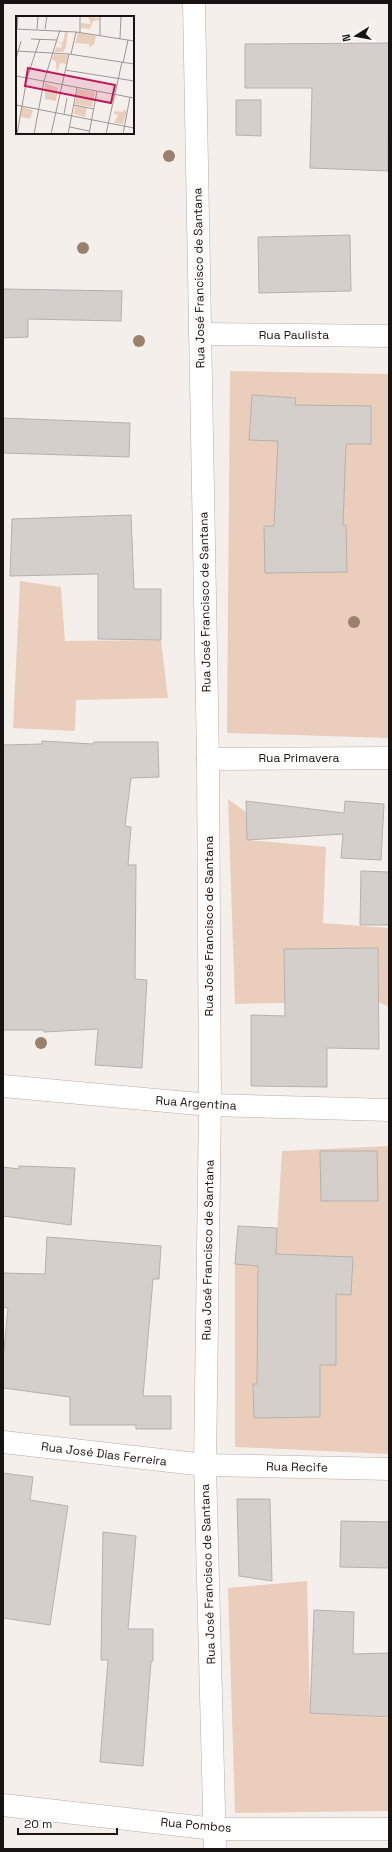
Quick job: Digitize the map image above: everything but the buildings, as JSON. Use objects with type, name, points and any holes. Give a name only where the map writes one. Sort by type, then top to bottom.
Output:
[{"type":"street","name":"Rua José Francisco de Santana","points":[[194,3],[208,759],[210,1105],[205,1465],[215,1839]]},
{"type":"street","name":"Rua Paulista","points":[[200,334],[389,336]]},
{"type":"street","name":"Rua Primavera","points":[[208,759],[389,758]]},
{"type":"street","name":"Rua Argentina","points":[[3,1086],[210,1105],[389,1110]]},
{"type":"street","name":"Rua José Dias Ferreira","points":[[3,1442],[205,1465]]},
{"type":"street","name":"Rua Recife","points":[[205,1465],[389,1469]]},
{"type":"street","name":"Rua Pombos","points":[[3,1805],[215,1839],[389,1829]]},
{"type":"shaded area","points":[[230,371],[389,374],[389,738],[227,733]]},
{"type":"shaded area","points":[[20,581],[61,587],[65,641],[161,640],[168,698],[76,700],[75,731],[13,728]]},
{"type":"shaded area","points":[[228,799],[247,813],[248,840],[326,847],[323,923],[389,928],[389,1007],[379,1002],[378,948],[284,949],[285,1003],[235,1004]]},
{"type":"shaded area","points":[[389,1146],[389,1454],[235,1447],[235,1264],[275,1266],[282,1151]]},
{"type":"shaded area","points":[[307,1581],[310,1713],[389,1718],[389,1811],[235,1813],[228,1588]]}]
